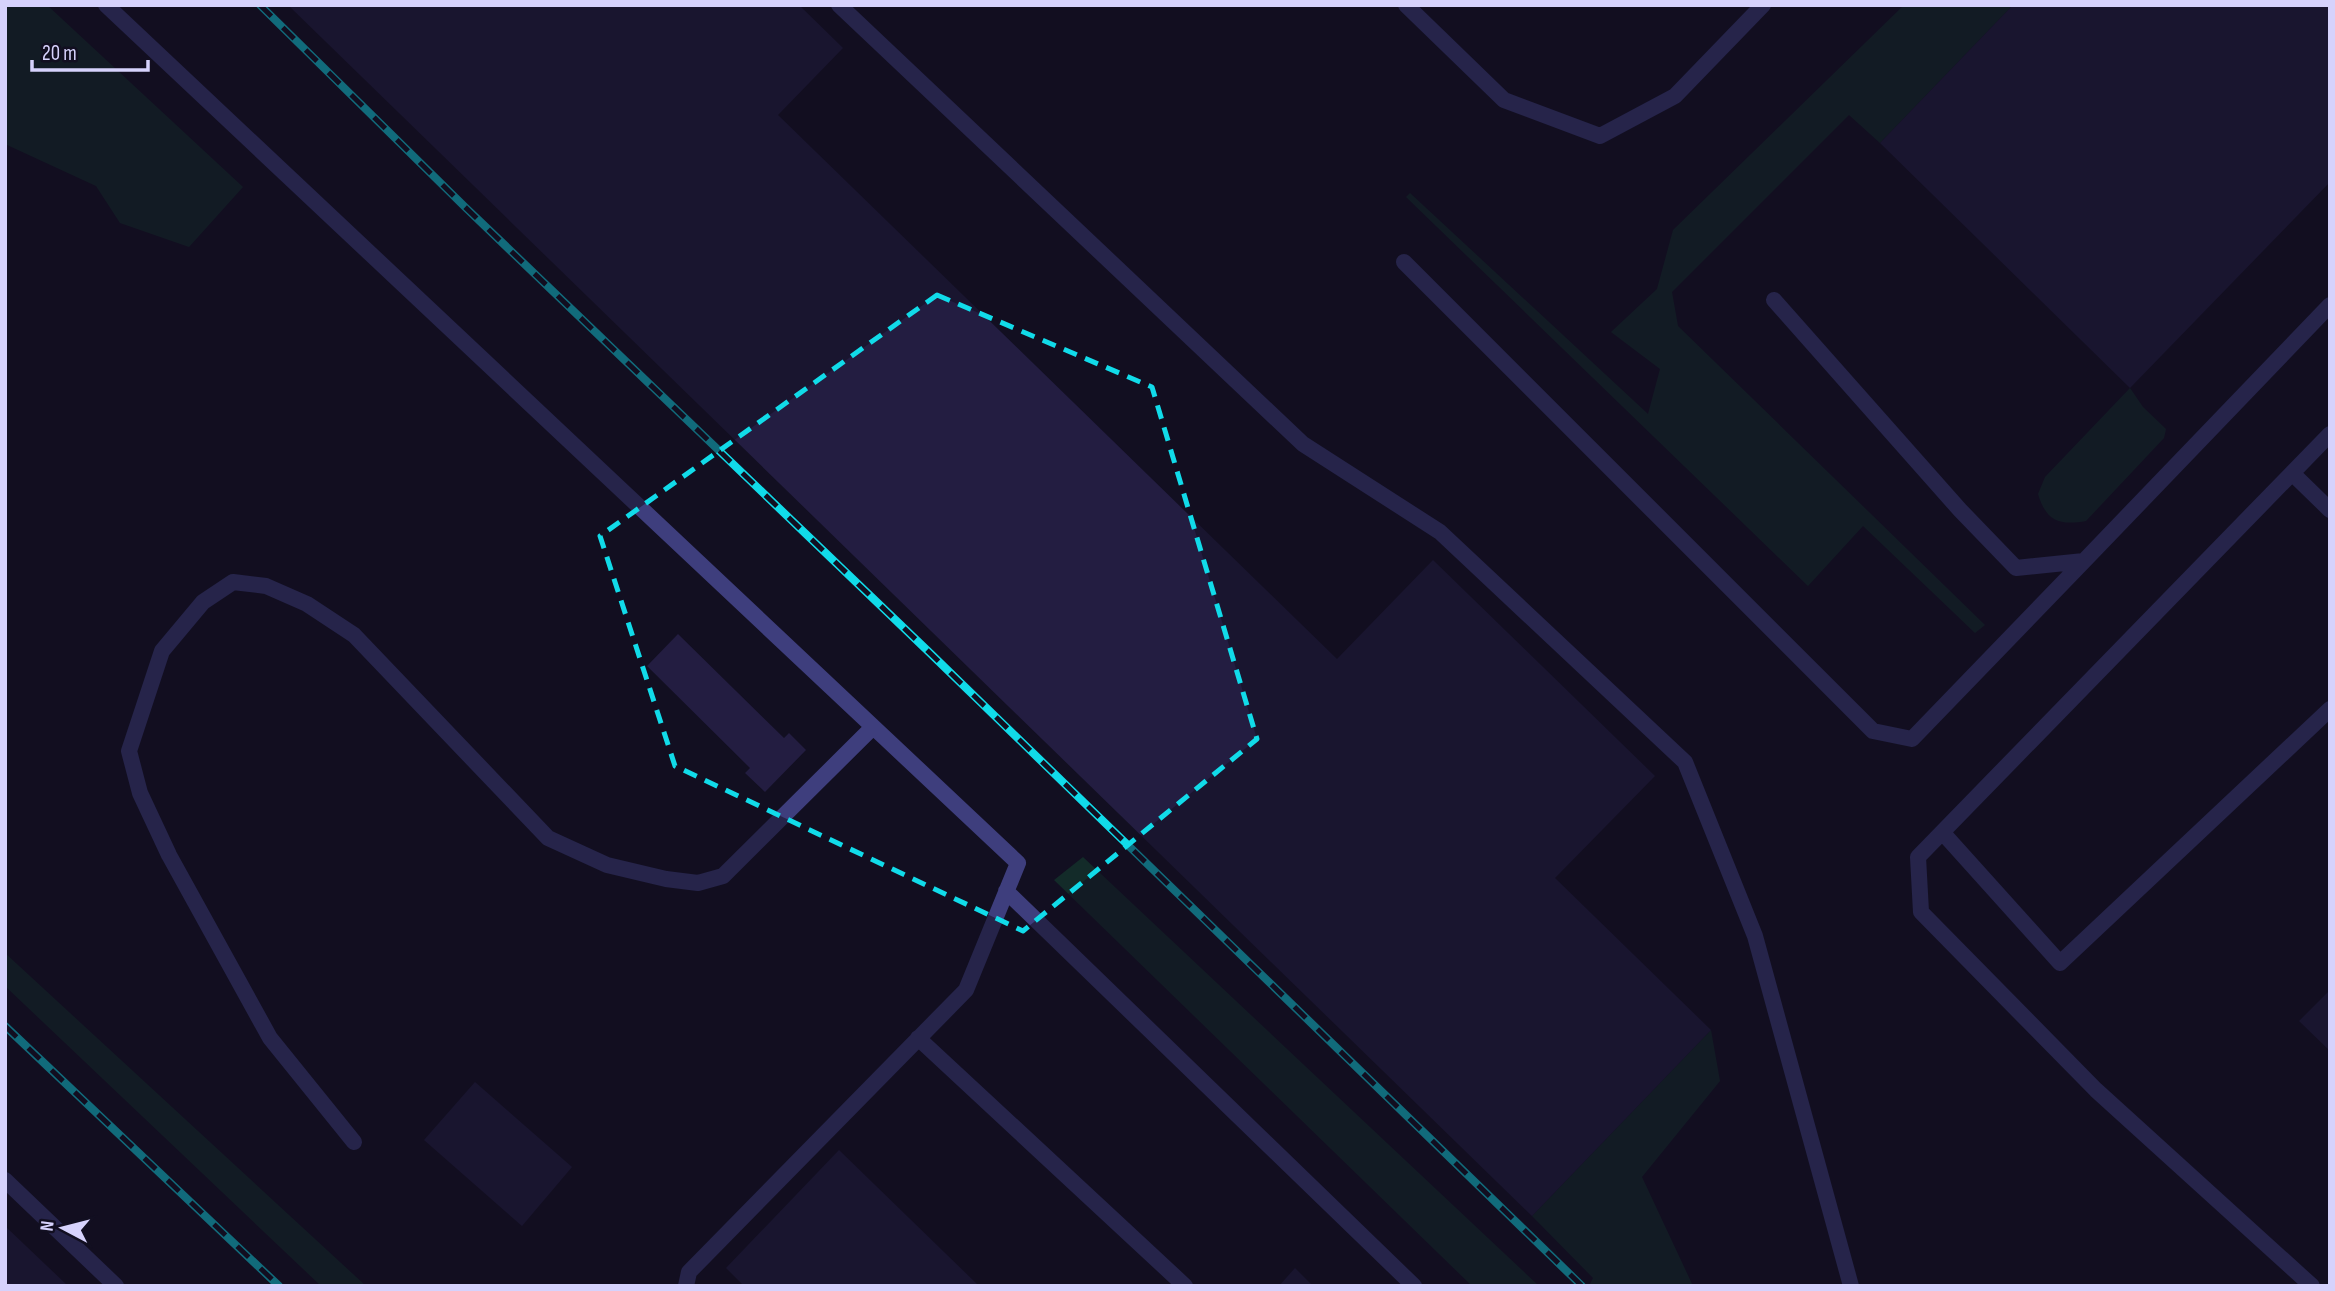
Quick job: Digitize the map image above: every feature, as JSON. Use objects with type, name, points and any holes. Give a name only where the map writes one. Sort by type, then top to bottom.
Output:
[{"type":"lane","points":[[106,5],[1018,863],[966,990],[689,1272],[686,1286]]},
{"type":"lane","points":[[839,5],[1303,444],[1440,533],[1685,762],[1755,936],[1851,1286]]},
{"type":"lane","points":[[1406,5],[1504,100],[1600,136],[1675,96],[1763,5]]},
{"type":"lane","points":[[1404,262],[1873,731],[1912,740],[2330,305]]},
{"type":"lane","points":[[1774,300],[1960,510],[2016,568],[2084,561]]},
{"type":"lane","points":[[2312,1286],[2096,1090],[1921,912],[1918,857],[2330,434]]},
{"type":"lane","points":[[2292,473],[2330,510]]},
{"type":"lane","points":[[354,1142],[270,1038],[169,855],[140,793],[129,751],[162,651],[204,602],[233,582],[266,586],[307,604],[354,635],[548,838],[607,864],[666,879],[698,883],[723,876],[873,727]]},
{"type":"lane","points":[[1943,833],[2060,963],[2330,709]]},
{"type":"lane","points":[[1006,891],[1414,1286]]},
{"type":"lane","points":[[918,1038],[1185,1286]]},
{"type":"lane","points":[[5,1180],[116,1286]]},
{"type":"highlighted area","points":[[937,295],[1152,387],[1257,739],[1023,931],[675,766],[600,536]]},
{"type":"green space","points":[[5,5],[47,5],[243,187],[189,247],[120,223],[96,186],[5,144]]},
{"type":"green space","points":[[1904,5],[2013,5],[1880,143],[1849,115],[1672,292],[1678,326],[1985,625],[1975,633],[1863,526],[1808,586],[1406,197],[1410,193],[1648,414],[1660,369],[1611,332],[1657,289],[1673,230]]},
{"type":"green space","points":[[2130,388],[2143,407],[2166,429],[2164,438],[2086,521],[2068,523],[2055,519],[2045,510],[2038,494],[2045,477]]},
{"type":"green space","points":[[1083,857],[1539,1286],[1472,1286],[1054,880]]},
{"type":"green space","points":[[5,953],[366,1286],[321,1286],[5,986]]},
{"type":"green space","points":[[1711,1030],[1720,1081],[1642,1177],[1693,1286],[1589,1286],[1593,1278],[1532,1216]]},
{"type":"building","points":[[288,5],[799,5],[843,48],[778,115],[1337,659],[1433,560],[1655,776],[1555,878],[1711,1030],[1532,1216]]},
{"type":"building","points":[[2013,5],[2330,5],[2330,182],[2130,388],[1880,143]]},
{"type":"building","points":[[678,634],[784,738],[789,733],[806,750],[765,792],[745,773],[750,768],[647,666]]},
{"type":"building","points":[[2330,990],[2330,1051],[2299,1021]]},
{"type":"building","points":[[475,1082],[572,1167],[522,1226],[424,1140]]},
{"type":"building","points":[[839,1150],[979,1286],[744,1286],[726,1268]]},
{"type":"building","points":[[5,1226],[68,1286],[5,1285]]},
{"type":"building","points":[[1295,1268],[1313,1286],[1279,1286]]},
{"type":"railway","points":[[260,5],[465,207],[931,654],[1582,1286]]},
{"type":"railway","points":[[5,1026],[279,1286]]}]
